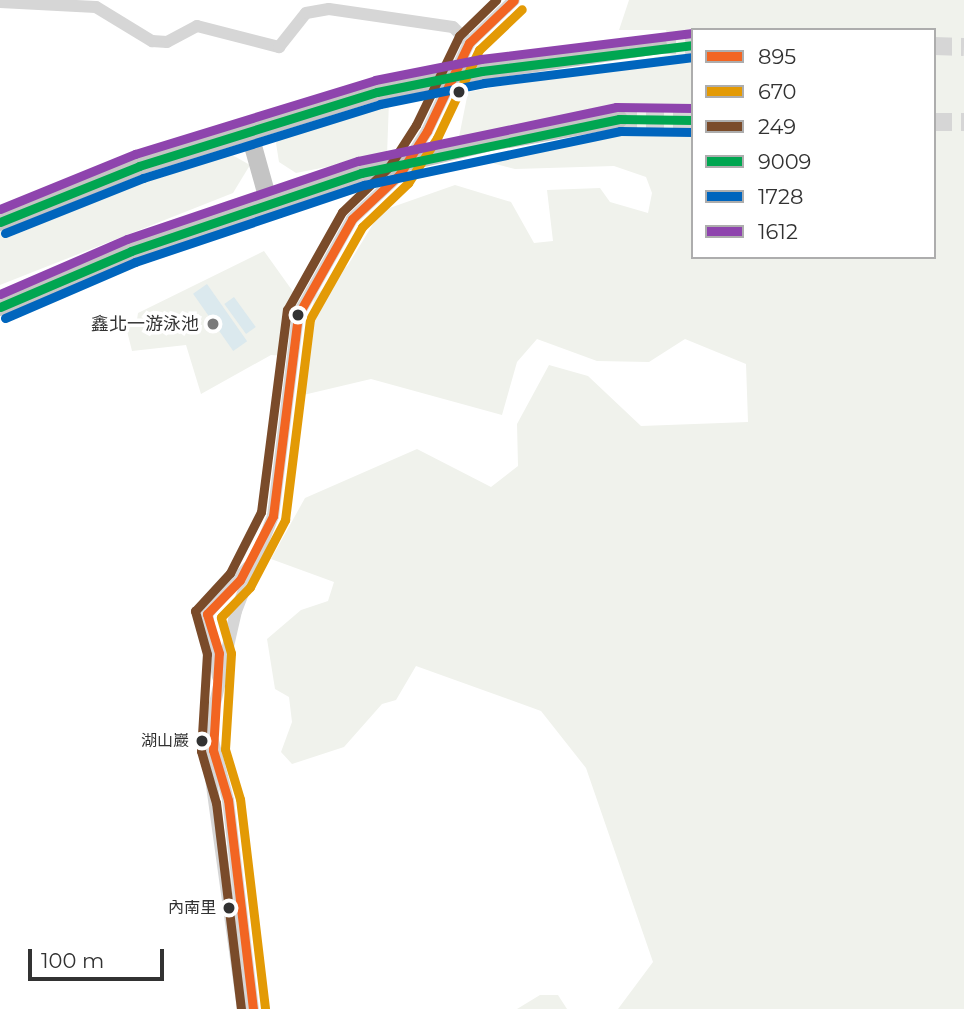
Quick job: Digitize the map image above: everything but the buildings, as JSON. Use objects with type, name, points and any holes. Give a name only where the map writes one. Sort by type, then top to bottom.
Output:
[{"type":"highway","points":[[0,222],[72,191],[248,128],[377,92],[482,71],[658,45]]},
{"type":"highway","points":[[0,307],[131,251],[362,173],[486,143],[619,119]]},
{"type":"highway","points":[[248,128],[269,203]]},
{"type":"street","points":[[243,1009],[218,802],[206,759],[236,611],[265,541],[298,315],[352,219],[399,175],[428,131],[469,43],[514,0]]},
{"type":"street","points":[[0,2],[96,7],[152,41],[167,42],[197,26],[279,47],[306,13],[329,9],[453,27],[469,43]]},
{"type":"street","points":[[216,705],[219,653],[207,614],[265,541]]},
{"type":"street","points":[[212,723],[253,1009]]},
{"type":"shaded area","points":[[629,0],[964,0],[964,1009],[618,1009],[653,962],[586,768],[541,711],[416,666],[396,700],[382,704],[344,747],[292,764],[281,752],[292,722],[289,697],[275,689],[267,639],[301,610],[328,601],[334,582],[271,559],[305,498],[417,449],[491,487],[518,466],[517,424],[549,365],[588,376],[641,426],[748,422],[746,364],[685,339],[649,362],[597,361],[537,339],[517,362],[502,415],[371,379],[299,396],[302,349],[315,296],[348,265],[381,211],[455,185],[511,202],[534,243],[553,241],[547,190],[600,188],[610,202],[648,213],[652,193],[646,177],[614,166],[515,169],[488,162],[623,130],[616,108],[459,137],[468,92],[672,54],[666,30],[619,30]]},
{"type":"shaded area","points":[[389,101],[387,155],[296,173],[279,162],[276,143],[282,133]]},
{"type":"shaded area","points":[[218,147],[250,165],[233,193],[0,285],[0,230]]},
{"type":"shaded area","name":"鑫北一游泳池","points":[[264,251],[299,300],[284,356],[271,355],[201,394],[186,345],[132,351],[126,327],[136,326],[138,313]]},
{"type":"shaded area","points":[[207,284],[247,341],[233,351],[193,294]]},
{"type":"shaded area","points":[[234,297],[256,327],[246,334],[224,304]]},
{"type":"shaded area","points":[[540,995],[558,995],[567,1009],[517,1009]]},
{"type":"tunnel","points":[[658,45],[691,45]]},
{"type":"tunnel","points":[[936,46],[964,47]]},
{"type":"tunnel","points":[[619,119],[691,120]]},
{"type":"tunnel","points":[[936,122],[964,122]]},
{"type":"transit line","name":"249","points":[[241,1009],[216,803],[201,751],[207,654],[195,611],[230,573],[261,512],[287,310],[342,212],[389,167],[416,125],[459,36],[496,0]]},
{"type":"transit line","name":"895","points":[[253,1009],[228,800],[213,750],[219,653],[207,614],[240,580],[273,516],[298,315],[352,219],[399,175],[427,131],[469,43],[514,0]]},
{"type":"transit line","name":"670","points":[[265,1008],[240,799],[225,749],[231,653],[221,617],[250,587],[285,520],[310,319],[362,227],[408,183],[437,138],[479,50],[522,9]]},
{"type":"transit line","name":"1612","points":[[0,209],[135,154],[375,80],[481,59],[691,33]]},
{"type":"transit line","name":"9009","points":[[0,222],[139,166],[377,92],[482,71],[691,45]]},
{"type":"transit line","name":"1728","points":[[5,233],[143,178],[380,104],[484,83],[691,57]]},
{"type":"transit line","name":"1612","points":[[0,294],[127,239],[358,161],[616,107],[691,108]]},
{"type":"transit line","name":"9009","points":[[0,307],[131,251],[361,173],[619,119],[691,120]]},
{"type":"transit line","name":"1728","points":[[5,318],[135,262],[364,185],[620,131],[691,132]]},
{"type":"place","name":"鑫北一游泳池","points":[[213,324]]},
{"type":"place","name":"湖山巖","points":[[202,741]]},
{"type":"place","name":"內南里","points":[[229,908]]}]
